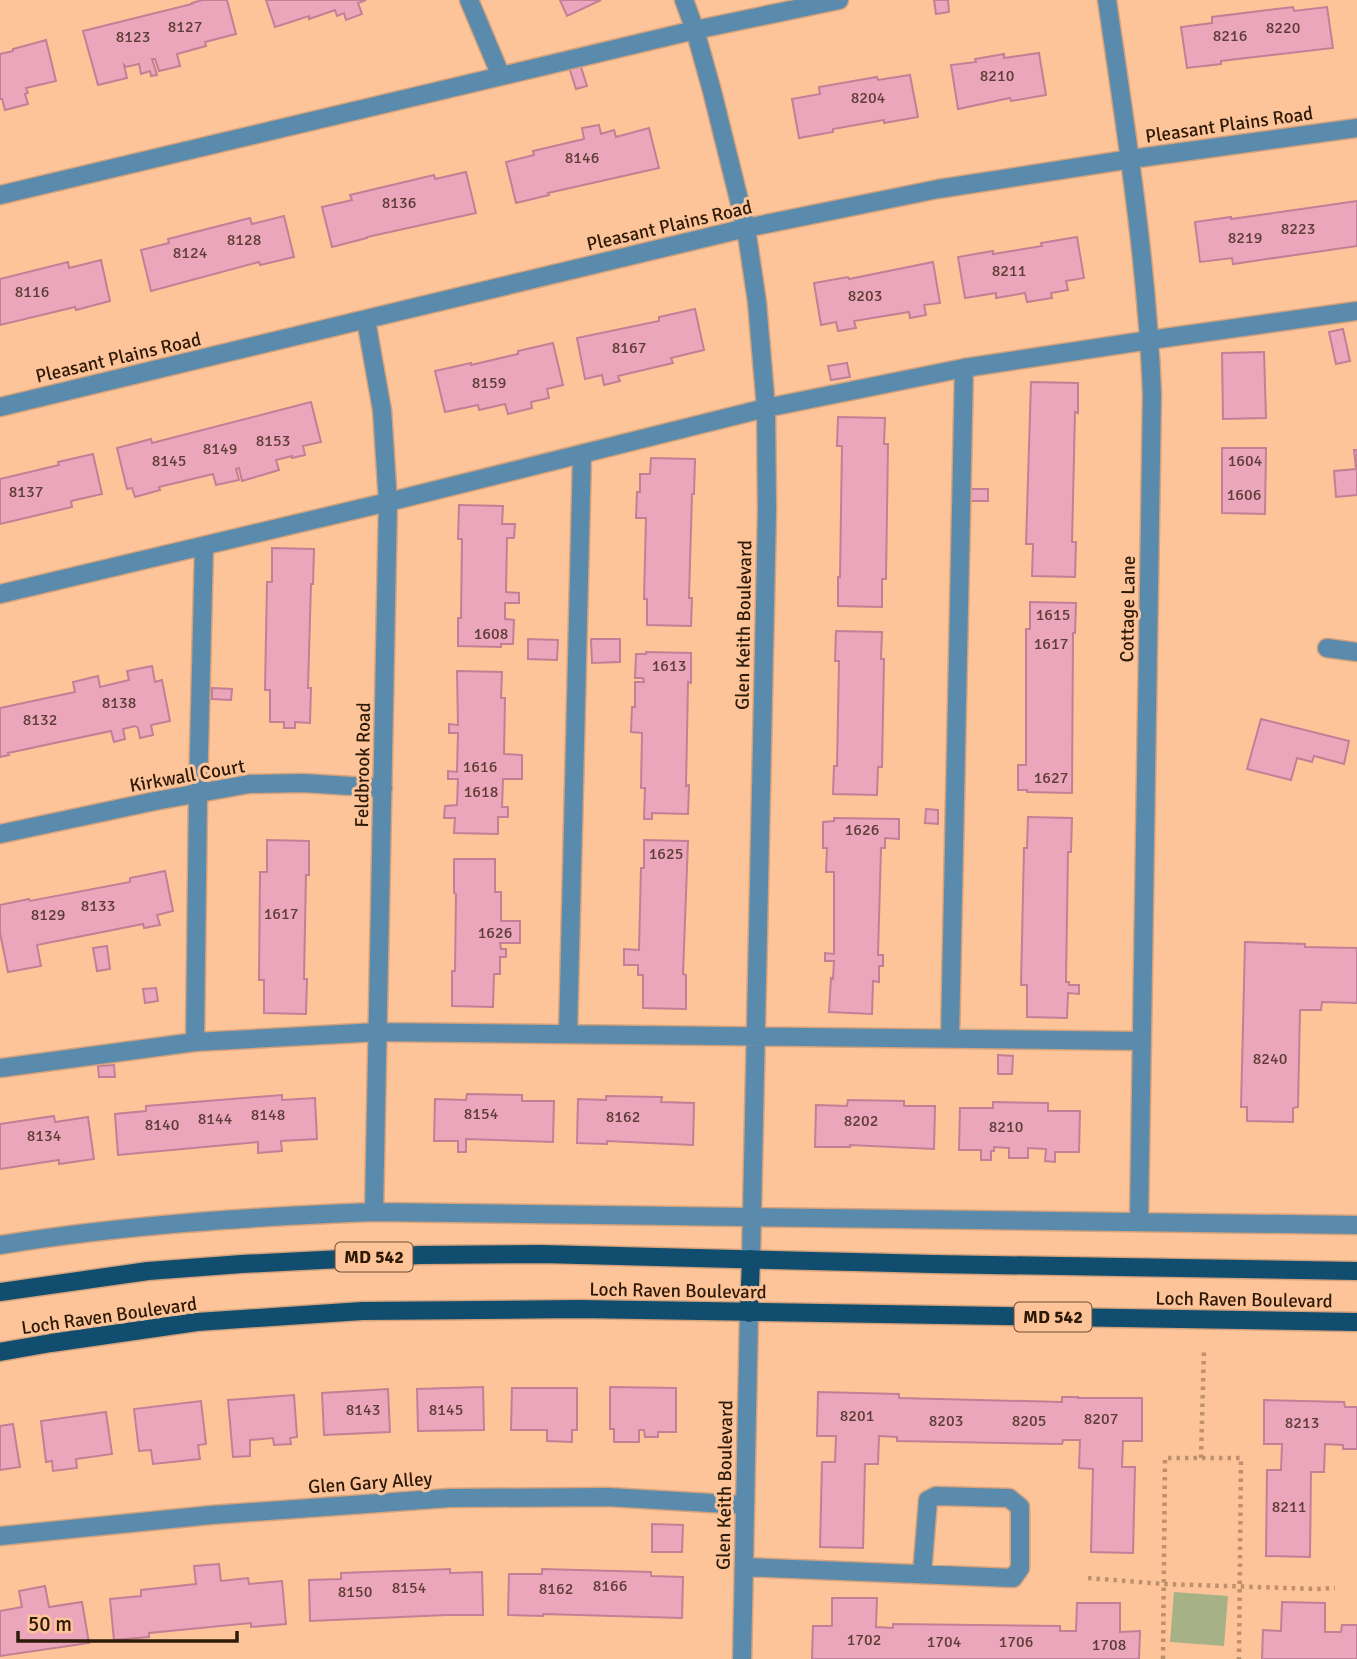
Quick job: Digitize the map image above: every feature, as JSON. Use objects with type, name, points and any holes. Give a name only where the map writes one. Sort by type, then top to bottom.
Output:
[{"type":"main road","name":"Loch Raven Boulevard","points":[[0,1292],[148,1271],[420,1255],[541,1254],[1357,1271]]},
{"type":"main road","points":[[749,1312],[751,1259]]},
{"type":"main road","name":"Loch Raven Boulevard","points":[[0,1352],[197,1322],[362,1311],[579,1309],[1357,1322]]},
{"type":"street","points":[[469,0],[501,76]]},
{"type":"street","name":"Glen Keith Boulevard","points":[[684,0],[712,91],[746,228],[757,302],[766,408],[767,510],[751,1259]]},
{"type":"street","points":[[0,195],[695,30],[839,0]]},
{"type":"street","name":"Cottage Lane","points":[[1107,0],[1146,292],[1152,394],[1139,1221]]},
{"type":"street","name":"Pleasant Plains Road","points":[[0,407],[746,228],[937,189],[1357,128]]},
{"type":"street","points":[[0,594],[388,502],[766,408],[964,368],[1357,311]]},
{"type":"street","name":"Feldbrook Road","points":[[366,320],[382,410],[388,502],[374,1212]]},
{"type":"street","points":[[950,1038],[964,368]]},
{"type":"street","points":[[568,1034],[582,454]]},
{"type":"street","points":[[195,1042],[204,546]]},
{"type":"street","points":[[1327,648],[1357,652]]},
{"type":"street","name":"Kirkwall Court","points":[[0,834],[249,785],[303,783],[383,788]]},
{"type":"street","points":[[0,1068],[195,1042],[378,1032],[1142,1041]]},
{"type":"street","points":[[0,1244],[170,1223],[374,1212],[1357,1225]]},
{"type":"street","name":"Glen Keith Boulevard","points":[[742,1659],[749,1312]]},
{"type":"street","points":[[744,1567],[1013,1578],[1020,1568],[1020,1507],[1009,1498],[936,1496],[928,1500],[922,1574]]},
{"type":"street","name":"Glen Gary Alley","points":[[0,1536],[211,1515],[449,1498],[608,1497],[745,1505]]},
{"type":"path","points":[[1201,1458],[1204,1349]]},
{"type":"path","points":[[1163,1659],[1166,1458],[1241,1458],[1239,1659]]},
{"type":"path","points":[[1088,1578],[1164,1584],[1335,1588]]},
{"type":"green space","points":[[1174,1592],[1228,1596],[1224,1646],[1170,1642]]},
{"type":"building","points":[[202,0],[227,0],[236,34],[205,42],[206,46],[177,54],[180,66],[159,71],[155,59],[152,59],[157,75],[151,76],[150,71],[141,74],[139,64],[126,67],[124,65],[127,78],[98,85],[83,31]]},
{"type":"building","points":[[266,0],[366,0],[358,3],[362,14],[346,20],[344,13],[337,16],[335,10],[275,27]]},
{"type":"building","points":[[560,0],[601,0],[567,16]]},
{"type":"building","points":[[934,0],[948,0],[949,12],[936,14]]},
{"type":"building","points":[[1293,7],[1294,11],[1327,7],[1333,48],[1221,61],[1221,64],[1187,68],[1181,27],[1212,23],[1212,17]]},
{"type":"building","points":[[46,40],[56,81],[26,88],[28,104],[5,110],[0,99],[0,54]]},
{"type":"building","points":[[1039,53],[1046,95],[1011,101],[1010,98],[958,109],[951,65],[976,62],[975,59],[1004,54],[1004,58]]},
{"type":"building","points":[[580,64],[587,86],[576,89],[569,67]]},
{"type":"building","points":[[910,75],[918,117],[833,129],[833,132],[799,138],[792,99],[820,94],[819,87],[877,77],[878,80]]},
{"type":"building","points":[[599,125],[601,134],[614,130],[616,137],[649,128],[659,168],[548,193],[549,195],[516,203],[506,162],[534,155],[533,151],[584,139],[582,128]]},
{"type":"building","points":[[466,172],[476,213],[332,247],[322,207],[352,200],[350,195],[434,175],[435,179]]},
{"type":"building","points":[[1357,201],[1357,246],[1233,264],[1232,258],[1200,262],[1195,222]]},
{"type":"building","points":[[284,216],[294,257],[260,265],[259,262],[151,291],[141,250],[169,243],[168,239],[250,218],[252,224]]},
{"type":"building","points":[[1077,237],[1084,278],[1066,281],[1068,290],[1051,293],[1052,298],[1027,302],[1025,293],[996,298],[996,293],[965,298],[958,257],[1042,246],[1041,243]]},
{"type":"building","points":[[101,260],[110,301],[0,325],[0,279],[68,262],[69,268]]},
{"type":"building","points":[[933,262],[940,303],[924,305],[926,315],[910,318],[909,312],[854,321],[856,328],[838,331],[836,322],[821,325],[814,283],[848,277],[849,279]]},
{"type":"building","points":[[695,309],[704,350],[671,358],[673,363],[618,376],[620,381],[604,385],[602,375],[585,379],[577,338],[659,321],[659,317]]},
{"type":"building","points":[[1343,329],[1350,361],[1336,364],[1329,332]]},
{"type":"building","points":[[553,343],[563,385],[547,389],[549,398],[531,402],[532,408],[508,414],[505,404],[479,410],[478,405],[445,412],[435,371],[518,354],[518,351]]},
{"type":"building","points":[[1264,352],[1266,418],[1223,419],[1222,353]]},
{"type":"building","points":[[847,363],[850,377],[831,380],[828,366]]},
{"type":"building","points":[[1031,382],[1078,383],[1072,542],[1076,542],[1075,577],[1032,576],[1033,544],[1026,544]]},
{"type":"building","points":[[311,402],[321,442],[303,446],[305,455],[276,460],[279,470],[242,481],[239,468],[236,469],[239,480],[216,485],[213,474],[159,487],[160,490],[135,497],[132,488],[127,489],[117,448],[151,439],[152,443]]},
{"type":"building","points":[[838,417],[885,418],[884,444],[888,444],[886,579],[882,579],[882,607],[838,606],[842,446],[837,446]]},
{"type":"building","points":[[1222,448],[1266,448],[1265,514],[1222,513]]},
{"type":"building","points":[[1354,450],[1357,450],[1357,495],[1336,497],[1334,471],[1356,469]]},
{"type":"building","points":[[93,454],[102,494],[71,501],[72,507],[0,524],[0,479]]},
{"type":"building","points":[[651,458],[695,459],[689,598],[692,598],[691,626],[647,625],[647,599],[644,599],[646,518],[636,518],[640,474],[650,474]]},
{"type":"building","points":[[970,489],[988,489],[988,501],[970,501]]},
{"type":"building","points":[[459,505],[503,506],[502,524],[515,524],[514,538],[507,538],[506,592],[519,593],[519,603],[505,603],[505,619],[514,620],[513,644],[501,644],[501,647],[458,646],[462,539],[458,539]]},
{"type":"building","points":[[272,548],[314,549],[308,688],[311,688],[310,723],[295,722],[295,728],[284,728],[284,722],[270,722],[270,690],[265,690],[267,582],[272,582]]},
{"type":"building","points":[[1030,602],[1076,603],[1073,633],[1072,793],[1018,790],[1018,765],[1026,765],[1026,629],[1030,629]]},
{"type":"building","points":[[836,631],[882,632],[882,767],[878,767],[877,795],[833,794],[834,766],[837,766],[839,661],[835,661]]},
{"type":"building","points":[[528,639],[558,640],[557,660],[528,659]]},
{"type":"building","points":[[591,639],[620,639],[620,662],[592,663]]},
{"type":"building","points":[[691,653],[686,786],[689,785],[688,814],[652,813],[652,819],[644,819],[645,788],[641,788],[642,733],[631,732],[635,682],[644,682],[643,678],[635,678],[636,654]]},
{"type":"building","points":[[152,666],[155,682],[162,680],[170,721],[151,725],[153,735],[140,738],[135,726],[123,729],[125,739],[114,742],[111,731],[0,757],[0,708],[75,692],[73,682],[98,676],[100,687],[129,680],[127,671]]},
{"type":"building","points":[[457,671],[502,672],[501,698],[505,698],[504,754],[522,755],[522,779],[503,779],[502,807],[508,807],[508,817],[498,817],[498,834],[454,833],[455,818],[444,818],[445,806],[457,805],[458,779],[448,779],[448,771],[457,772],[458,733],[449,733],[449,724],[458,725]]},
{"type":"building","points":[[212,688],[232,689],[231,700],[212,699]]},
{"type":"building","points":[[1261,719],[1349,741],[1344,764],[1314,756],[1312,762],[1297,758],[1291,780],[1247,769]]},
{"type":"building","points":[[926,809],[938,810],[938,824],[925,823]]},
{"type":"building","points":[[1028,817],[1072,818],[1071,852],[1068,852],[1066,982],[1069,982],[1069,985],[1079,985],[1079,994],[1068,993],[1067,1018],[1027,1017],[1027,985],[1021,985],[1024,848],[1027,848]]},
{"type":"building","points":[[834,818],[899,819],[899,839],[885,838],[885,848],[881,848],[878,955],[883,955],[883,966],[879,966],[879,982],[873,981],[872,1014],[829,1012],[834,961],[825,961],[825,953],[834,954],[834,872],[826,872],[827,848],[823,848],[823,822],[834,821]]},
{"type":"building","points":[[267,840],[309,841],[304,979],[307,979],[306,1014],[264,1013],[264,980],[259,980],[260,872],[267,872]]},
{"type":"building","points":[[644,840],[688,841],[683,974],[686,975],[686,1009],[643,1008],[643,975],[638,975],[638,965],[624,965],[624,949],[639,950]]},
{"type":"building","points":[[454,859],[495,859],[495,892],[501,892],[501,921],[520,921],[520,943],[500,943],[501,949],[506,949],[506,957],[500,957],[500,974],[494,974],[493,1007],[452,1006],[452,971],[455,971]]},
{"type":"building","points":[[165,871],[173,911],[157,915],[160,925],[144,928],[143,924],[37,945],[41,966],[8,972],[0,933],[0,905],[130,882],[130,878]]},
{"type":"building","points":[[1245,942],[1357,948],[1357,1003],[1322,1002],[1321,1010],[1300,1010],[1298,1107],[1293,1108],[1293,1122],[1247,1121],[1247,1107],[1241,1107]]},
{"type":"building","points":[[107,946],[110,969],[97,971],[93,948]]},
{"type":"building","points":[[156,988],[158,1001],[145,1003],[143,989]]},
{"type":"building","points":[[998,1055],[1013,1056],[1012,1074],[998,1074]]},
{"type":"building","points":[[114,1065],[115,1077],[99,1077],[98,1066]]},
{"type":"building","points":[[467,1094],[522,1095],[522,1101],[554,1101],[553,1142],[466,1139],[466,1152],[458,1152],[458,1141],[434,1141],[435,1099],[466,1100]]},
{"type":"building","points":[[282,1095],[282,1100],[315,1098],[317,1139],[281,1141],[282,1151],[258,1153],[258,1142],[118,1155],[115,1114],[146,1111],[146,1106]]},
{"type":"building","points":[[606,1096],[662,1097],[661,1102],[694,1103],[693,1145],[607,1141],[607,1144],[577,1143],[578,1099],[606,1100]]},
{"type":"building","points":[[848,1100],[904,1101],[904,1106],[935,1106],[934,1149],[850,1145],[815,1147],[816,1105],[847,1106]]},
{"type":"building","points":[[993,1102],[1048,1103],[1048,1111],[1080,1111],[1079,1152],[1055,1152],[1055,1162],[1045,1161],[1046,1149],[1028,1148],[1028,1158],[1009,1158],[1009,1148],[994,1147],[991,1160],[981,1160],[981,1150],[959,1150],[960,1108],[993,1108]]},
{"type":"building","points":[[54,1116],[55,1122],[88,1117],[94,1159],[59,1164],[59,1160],[0,1169],[0,1124]]},
{"type":"building","points":[[483,1387],[484,1430],[418,1431],[417,1389]]},
{"type":"building","points":[[610,1387],[676,1388],[676,1432],[658,1432],[658,1437],[645,1437],[644,1430],[639,1430],[639,1442],[614,1442],[614,1429],[610,1429]]},
{"type":"building","points":[[512,1388],[577,1388],[577,1430],[572,1430],[572,1442],[547,1441],[547,1430],[511,1430]]},
{"type":"building","points":[[388,1389],[390,1432],[324,1435],[322,1393]]},
{"type":"building","points":[[818,1392],[899,1394],[899,1398],[1062,1402],[1062,1397],[1142,1398],[1142,1441],[1123,1441],[1122,1467],[1135,1467],[1133,1553],[1091,1552],[1093,1469],[1079,1468],[1080,1440],[1063,1440],[1062,1444],[897,1441],[897,1437],[879,1436],[878,1464],[865,1464],[863,1548],[820,1547],[822,1462],[835,1462],[836,1436],[817,1436]]},
{"type":"building","points":[[294,1395],[297,1437],[290,1438],[291,1444],[274,1445],[273,1438],[250,1440],[250,1456],[233,1457],[228,1400]]},
{"type":"building","points":[[1264,1400],[1344,1402],[1345,1407],[1357,1407],[1357,1449],[1343,1449],[1343,1445],[1325,1444],[1324,1472],[1311,1472],[1310,1557],[1266,1556],[1267,1470],[1281,1470],[1282,1444],[1264,1444]]},
{"type":"building","points":[[201,1401],[206,1444],[198,1445],[200,1459],[153,1464],[151,1450],[139,1451],[134,1409]]},
{"type":"building","points":[[106,1412],[112,1454],[76,1459],[77,1468],[53,1471],[52,1461],[46,1462],[41,1421]]},
{"type":"building","points":[[13,1424],[20,1467],[0,1470],[0,1426]]},
{"type":"building","points":[[652,1524],[683,1525],[682,1552],[652,1552]]},
{"type":"building","points":[[219,1564],[221,1581],[248,1578],[249,1584],[282,1581],[286,1624],[251,1627],[251,1623],[149,1633],[149,1637],[114,1640],[110,1599],[141,1596],[141,1590],[196,1584],[194,1566]]},
{"type":"building","points":[[450,1569],[450,1573],[482,1572],[483,1615],[310,1621],[309,1580],[341,1579],[341,1573]]},
{"type":"building","points":[[542,1569],[651,1572],[651,1576],[683,1577],[682,1618],[508,1615],[509,1574],[542,1574]]},
{"type":"building","points":[[45,1586],[49,1607],[82,1602],[89,1643],[0,1656],[0,1611],[22,1607],[19,1591]]},
{"type":"building","points":[[832,1598],[877,1598],[876,1627],[893,1628],[893,1624],[1060,1626],[1060,1631],[1076,1631],[1077,1603],[1120,1603],[1120,1632],[1140,1631],[1139,1659],[812,1659],[813,1626],[832,1626]]},
{"type":"building","points":[[1282,1602],[1325,1603],[1325,1632],[1341,1632],[1342,1625],[1357,1625],[1357,1659],[1262,1659],[1263,1630],[1281,1631]]}]
